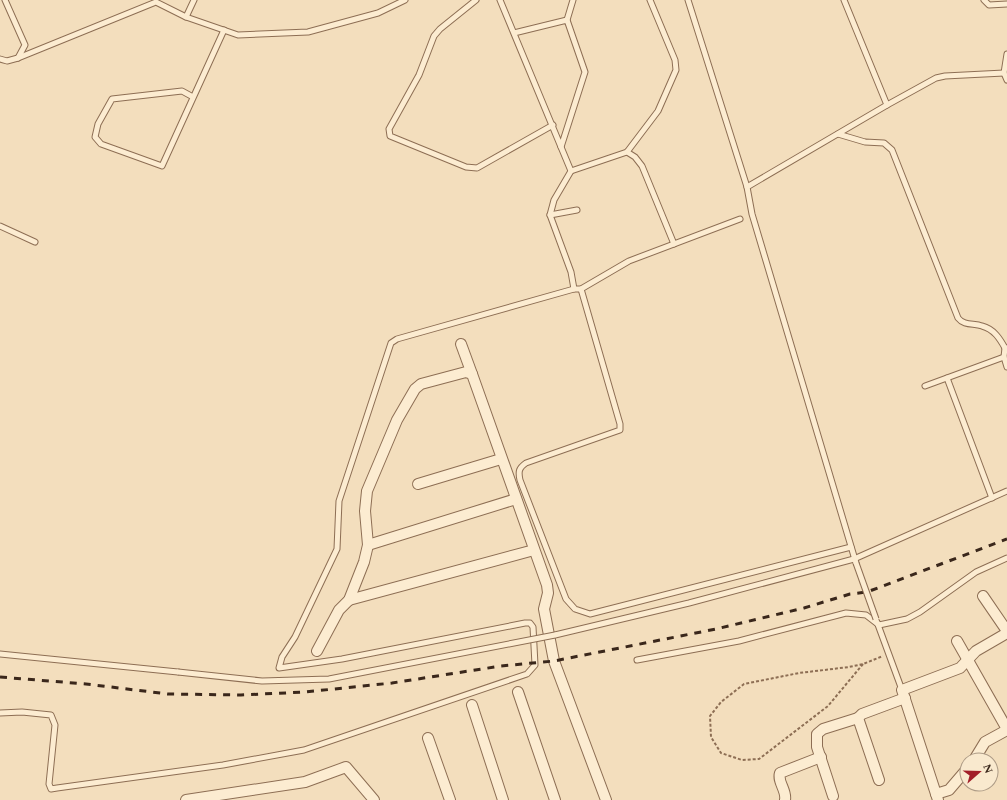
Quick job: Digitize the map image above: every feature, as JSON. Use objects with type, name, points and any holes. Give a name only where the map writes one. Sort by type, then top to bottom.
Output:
[{"type":"street","points":[[461,344],[547,586],[548,593],[544,609],[550,645],[557,671],[606,800]]},
{"type":"street","points":[[317,651],[339,610],[349,600],[368,545],[365,511],[367,491],[391,433],[407,401],[415,390],[425,382],[466,372],[472,374]]},
{"type":"street","points":[[418,484],[501,459]]},
{"type":"street","points":[[368,545],[516,499]]},
{"type":"street","points":[[349,600],[534,550]]},
{"type":"street","points":[[833,796],[816,739],[818,731],[858,718],[862,714],[960,668],[976,651],[1007,632],[982,596]]},
{"type":"street","points":[[957,641],[1007,730],[985,742],[979,752]]},
{"type":"street","points":[[518,692],[555,800]]},
{"type":"street","points":[[904,694],[937,797],[949,790],[959,778]]},
{"type":"street","points":[[472,705],[503,800]]},
{"type":"street","points":[[858,718],[879,780]]},
{"type":"street","points":[[428,738],[450,800]]},
{"type":"street","points":[[785,800],[786,795],[779,777],[780,773],[821,757]]},
{"type":"street","points":[[186,800],[305,782],[346,767],[374,800]]},
{"type":"lane","points":[[5,0],[25,45],[18,58]]},
{"type":"lane","points":[[186,17],[194,0]]},
{"type":"lane","points":[[0,59],[7,61],[18,58],[156,1],[186,17],[238,36],[308,32],[378,13],[405,0]]},
{"type":"lane","points":[[476,0],[440,29],[434,36],[419,75],[388,129],[390,136],[466,167],[477,168],[553,125]]},
{"type":"lane","points":[[500,0],[571,171]]},
{"type":"lane","points":[[561,147],[586,72],[567,20],[573,0]]},
{"type":"lane","points":[[574,289],[571,272],[550,215],[554,200],[571,171],[628,152],[658,111],[676,70],[675,60],[650,0]]},
{"type":"lane","points":[[688,0],[747,187],[752,214],[855,561],[904,694]]},
{"type":"lane","points":[[844,0],[887,105]]},
{"type":"lane","points":[[984,0],[990,5],[1007,4]]},
{"type":"lane","points":[[514,33],[567,20]]},
{"type":"lane","points":[[193,97],[182,91],[112,99],[98,124],[95,137],[101,144],[162,166],[224,30]]},
{"type":"lane","points":[[1007,54],[1004,73],[1007,80]]},
{"type":"lane","points":[[747,187],[936,78],[944,76],[1004,73]]},
{"type":"lane","points":[[838,134],[861,141],[884,143],[888,145],[958,318],[964,323],[983,326],[991,330],[1006,348],[1004,357],[1007,366]]},
{"type":"lane","points":[[628,152],[635,157],[642,166],[674,244]]},
{"type":"lane","points":[[550,215],[577,210]]},
{"type":"lane","points":[[0,713],[22,712],[50,715],[55,725],[49,784],[50,788],[57,788],[223,765],[304,750],[527,674],[535,665],[533,627],[530,623],[342,659],[279,668],[282,657],[293,642],[337,549],[339,501],[392,343],[404,336],[574,289],[581,289],[629,261],[740,219]]},
{"type":"lane","points":[[0,226],[35,242]]},
{"type":"lane","points":[[581,289],[620,424],[620,430],[526,462],[521,466],[518,472],[566,599],[575,609],[590,614],[851,547]]},
{"type":"lane","points":[[925,386],[1004,357]]},
{"type":"lane","points":[[947,378],[992,498]]},
{"type":"lane","points":[[0,654],[262,681],[329,679],[555,635],[855,561],[1007,491]]},
{"type":"lane","points":[[637,660],[739,641],[846,613],[866,615],[879,625],[907,619],[920,612],[976,572],[1007,558]]},
{"type":"path","points":[[863,664],[828,706],[759,759],[742,760],[721,753],[711,737],[710,716],[721,702],[744,684],[799,673],[831,671],[863,664],[890,654]]},
{"type":"railway","points":[[0,677],[86,684],[168,694],[241,695],[305,692],[392,683],[501,666],[554,661],[716,629],[804,608],[850,594],[867,592],[1007,539]]}]
